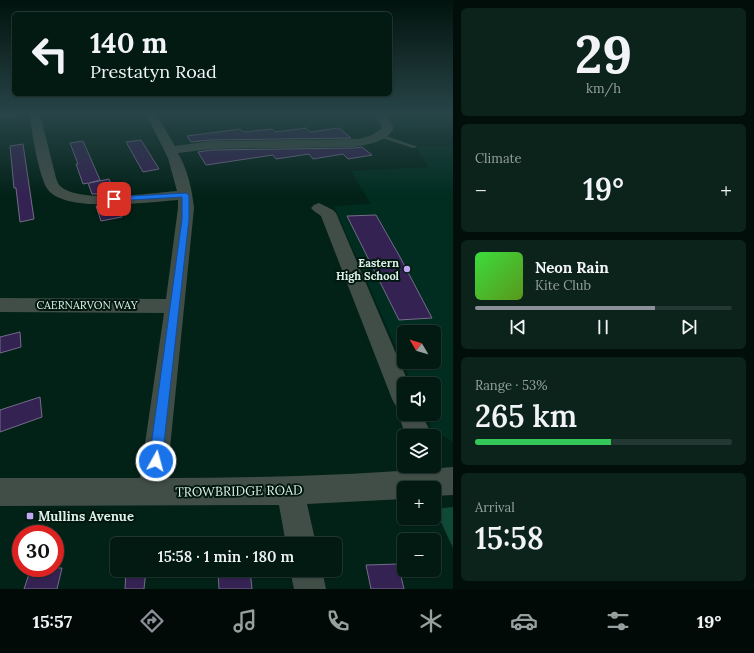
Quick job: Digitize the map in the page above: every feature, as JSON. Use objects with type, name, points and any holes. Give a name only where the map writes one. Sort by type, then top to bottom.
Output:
[{"type":"street","points":[[41,141],[49,178],[52,184],[61,193],[76,198],[98,200],[186,195]]},
{"type":"street","points":[[152,492],[186,219],[186,195],[180,168],[166,141]]},
{"type":"street","points":[[171,150],[211,145],[354,143],[362,141]]},
{"type":"street","points":[[320,208],[328,213],[397,382]]},
{"type":"street","name":"CAERNARVON WAY","points":[[0,305],[174,306]]},
{"type":"street","name":"TROWBRIDGE ROAD","points":[[0,492],[152,492],[372,488],[441,477]]},
{"type":"street","points":[[290,490],[300,537]]},
{"type":"street","points":[[307,577],[310,589]]},
{"type":"lane","points":[[400,141],[415,146]]},
{"type":"shaded area","name":"Eastern High School","points":[[422,146],[453,146],[453,442],[441,435],[441,429],[432,429],[429,421],[441,421],[441,377],[409,377],[405,369],[441,369],[441,325],[397,325],[397,350],[334,206],[371,204],[351,171],[429,167],[417,150]]},
{"type":"shaded area","points":[[453,507],[453,548],[441,522],[441,508]]},
{"type":"building","points":[[83,141],[100,180],[89,183],[109,179],[115,194],[92,194],[88,183],[83,184],[76,164],[78,164],[70,143]]},
{"type":"building","points":[[142,141],[159,169],[143,172],[126,142]]},
{"type":"building","points":[[23,144],[34,219],[20,222],[16,188],[14,188],[10,146]]},
{"type":"building","points":[[362,147],[372,155],[348,159],[343,154],[313,159],[309,154],[276,159],[273,155],[206,165],[198,152],[211,150]]},
{"type":"building","points":[[96,206],[118,206],[122,217],[101,221]]},
{"type":"building","points":[[376,215],[432,318],[399,320],[347,216]]},
{"type":"building","points":[[20,332],[21,347],[0,353],[0,337]]},
{"type":"building","points":[[40,397],[42,417],[0,432],[0,410]]},
{"type":"building","points":[[397,564],[397,577],[401,577],[404,589],[371,589],[366,565]]},
{"type":"building","points":[[28,577],[60,577],[57,589],[24,589]]},
{"type":"building","points":[[126,577],[145,577],[144,589],[125,589]]},
{"type":"building","points":[[218,577],[251,577],[252,589],[219,589]]},
{"type":"place","name":"Eastern High School","points":[[407,269]]},
{"type":"place","name":"Mullins Avenue","points":[[30,516]]},
{"type":"route","points":[[114,199],[186,195],[186,219],[174,306],[156,461]]}]
